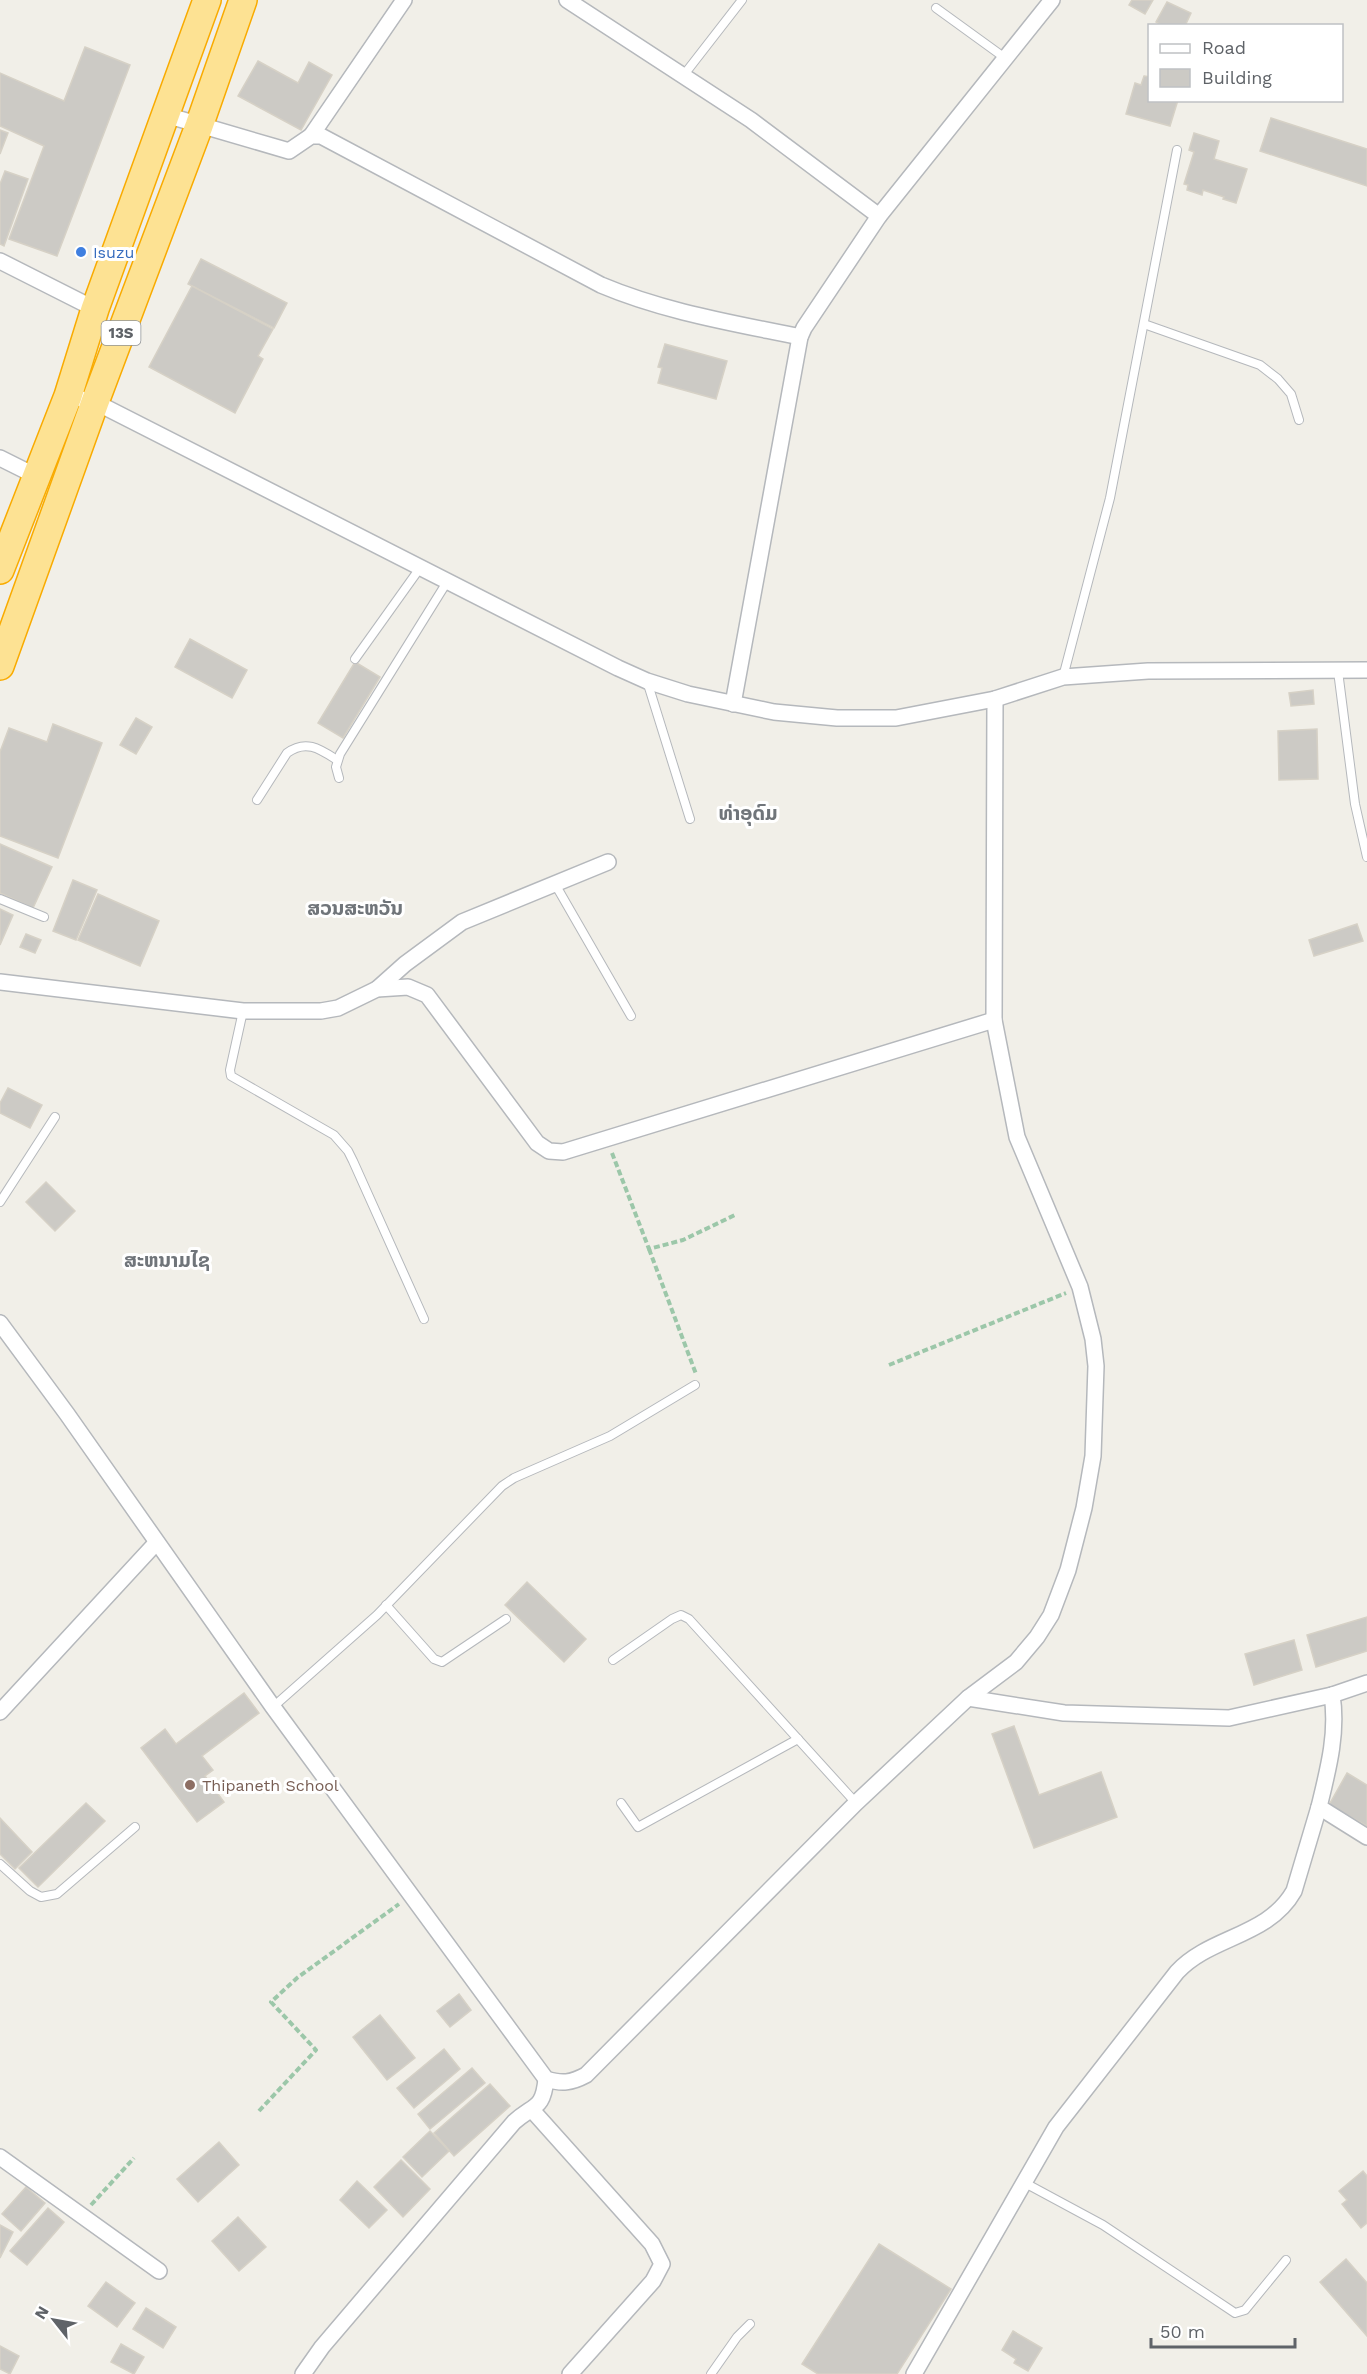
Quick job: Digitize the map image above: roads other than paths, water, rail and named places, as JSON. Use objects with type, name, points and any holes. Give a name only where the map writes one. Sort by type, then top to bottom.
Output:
[{"type":"highway","name":"13S","points":[[0,570],[68,396],[95,309],[207,0]]},
{"type":"highway","name":"13S","points":[[0,666],[95,402],[199,126],[243,0]]},
{"type":"street","points":[[166,115],[289,152],[311,136],[404,0]]},
{"type":"street","points":[[567,0],[751,120],[879,216]]},
{"type":"street","points":[[733,704],[800,337],[804,328],[879,216],[1052,0]]},
{"type":"street","points":[[311,136],[321,136],[601,285],[637,300],[670,310],[800,337]]},
{"type":"street","points":[[0,261],[95,309]]},
{"type":"street","points":[[68,396],[95,402],[646,681],[688,694],[733,704],[837,718],[896,718],[995,699],[1063,677],[1148,671],[1367,670]]},
{"type":"street","points":[[0,458],[36,476]]},
{"type":"street","points":[[0,1323],[68,1414],[156,1543],[273,1707],[546,2079],[560,2084],[571,2083],[586,2075],[856,1803],[968,1698],[1016,1662],[1037,1637],[1051,1615],[1068,1570],[1084,1508],[1093,1456],[1096,1394],[1093,1339],[1080,1287],[1017,1137],[994,1020],[995,699]]},
{"type":"street","points":[[0,982],[243,1011],[321,1011],[338,1008],[377,989],[405,964],[462,922],[608,862]]},
{"type":"street","points":[[377,989],[408,987],[427,995],[537,1143],[549,1151],[563,1152],[994,1020]]},
{"type":"street","points":[[0,1712],[156,1543]]},
{"type":"street","points":[[968,1698],[1064,1713],[1229,1718],[1332,1695],[1367,1683]]},
{"type":"street","points":[[914,2374],[1059,2122],[1186,1963],[1254,1929],[1268,1920],[1288,1901],[1294,1891],[1331,1760],[1334,1712],[1332,1695]]},
{"type":"street","points":[[1319,1807],[1367,1837]]},
{"type":"street","points":[[303,2374],[322,2347],[514,2122],[540,2103],[546,2079]]},
{"type":"street","points":[[532,2110],[652,2244],[662,2264],[653,2281],[570,2374]]},
{"type":"street","points":[[0,2157],[159,2271]]},
{"type":"lane","points":[[683,76],[742,0]]},
{"type":"lane","points":[[936,8],[1005,58]]},
{"type":"lane","points":[[1063,677],[1110,498],[1177,150]]},
{"type":"lane","points":[[1144,324],[1260,365],[1278,379],[1291,394],[1299,420]]},
{"type":"lane","points":[[355,658],[420,568]]},
{"type":"lane","points":[[339,778],[337,760],[447,582]]},
{"type":"lane","points":[[1338,671],[1355,804],[1367,857]]},
{"type":"lane","points":[[646,681],[690,819]]},
{"type":"lane","points":[[257,800],[287,753],[293,749],[305,745],[316,746],[337,760]]},
{"type":"lane","points":[[555,884],[631,1016]]},
{"type":"lane","points":[[0,899],[44,917]]},
{"type":"lane","points":[[243,1011],[230,1070],[231,1076],[341,1142],[355,1166],[424,1319]]},
{"type":"lane","points":[[0,1203],[55,1117]]},
{"type":"lane","points":[[273,1707],[386,1605],[502,1486],[514,1478],[610,1436],[695,1386]]},
{"type":"lane","points":[[386,1605],[434,1659],[442,1662],[506,1619]]},
{"type":"lane","points":[[613,1660],[672,1618],[681,1615],[690,1619],[856,1803]]},
{"type":"lane","points":[[621,1803],[638,1827],[798,1739]]},
{"type":"lane","points":[[0,1864],[30,1891],[41,1897],[57,1894],[135,1827]]},
{"type":"lane","points":[[1025,2183],[1103,2225],[1235,2313],[1245,2310],[1286,2260]]},
{"type":"lane","points":[[711,2374],[737,2337],[750,2324]]},
{"type":"place","name":"Isuzu","points":[[81,252]]},
{"type":"place","name":"Thipaneth School","points":[[190,1785]]},
{"type":"district","name":"ທ່າອຸດົມ","points":[[748,813]]},
{"type":"district","name":"ສວນສະຫວັນ","points":[[355,908]]},
{"type":"district","name":"ສະຫນາມໄຊ","points":[[167,1260]]}]
